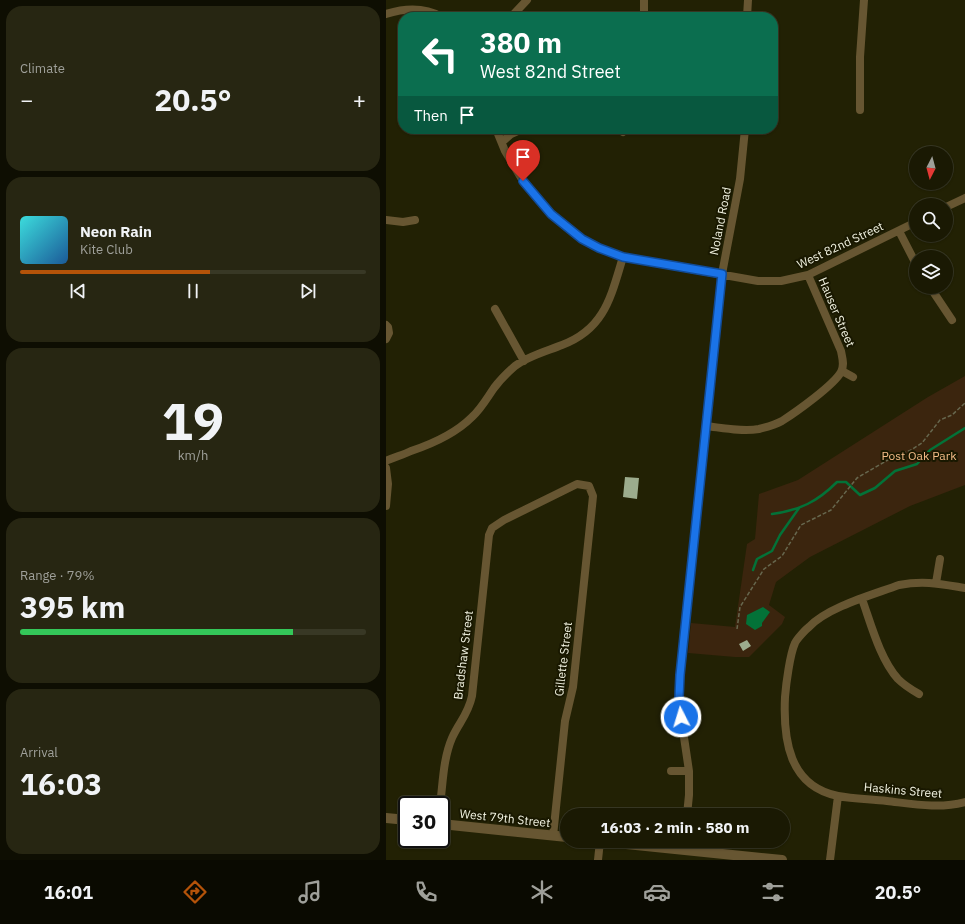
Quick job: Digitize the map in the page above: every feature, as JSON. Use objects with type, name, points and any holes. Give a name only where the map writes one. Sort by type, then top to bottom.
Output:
[{"type":"street","points":[[416,0],[416,9]]},
{"type":"street","points":[[516,12],[527,0]]},
{"type":"street","points":[[644,0],[644,12]]},
{"type":"street","points":[[747,12],[748,0]]},
{"type":"street","points":[[860,110],[860,56],[864,0]]},
{"type":"street","points":[[386,14],[402,10],[416,9],[430,12]]},
{"type":"street","name":"West 82nd Street","points":[[498,134],[510,161],[523,181],[551,214],[582,239],[599,248],[623,257],[758,281],[781,281],[808,275],[909,226]]},
{"type":"street","points":[[502,142],[511,134]]},
{"type":"street","name":"Noland Road","points":[[688,808],[689,771],[679,697],[680,675],[722,274],[742,165],[745,134]]},
{"type":"street","points":[[953,204],[965,198]]},
{"type":"street","points":[[386,220],[403,222],[415,220]]},
{"type":"street","points":[[899,231],[909,250]]},
{"type":"street","points":[[386,462],[395,456],[412,451],[430,443],[462,426],[480,409],[495,386],[503,377],[524,361],[570,342],[592,327],[604,311],[610,299],[623,257]]},
{"type":"street","name":"Hauser Street","points":[[808,275],[840,350],[844,362],[842,371]]},
{"type":"street","points":[[935,294],[952,320]]},
{"type":"street","points":[[495,309],[524,361]]},
{"type":"street","points":[[386,326],[388,327],[389,333],[386,340]]},
{"type":"street","points":[[706,426],[743,430],[770,426],[782,421],[827,388],[842,371],[853,377]]},
{"type":"street","points":[[386,468],[388,484],[386,506]]},
{"type":"street","name":"Bradshaw Street","points":[[441,796],[447,750],[467,711],[472,696],[489,535],[492,528],[504,520],[577,484],[589,486]]},
{"type":"street","name":"Gillette Street","points":[[553,836],[565,722],[573,686],[592,506],[593,496],[589,486]]},
{"type":"street","points":[[936,583],[940,559]]},
{"type":"street","points":[[830,860],[838,796],[814,787],[801,774],[792,760],[787,741],[786,692],[789,667],[795,643],[808,627],[826,613],[904,584],[923,582],[965,588]]},
{"type":"street","points":[[862,599],[877,640],[893,672],[899,680],[919,694]]},
{"type":"street","points":[[671,771],[689,771]]},
{"type":"street","name":"Haskins Street","points":[[838,796],[945,806],[965,802]]},
{"type":"street","points":[[386,818],[398,819]]},
{"type":"street","name":"West 79th Street","points":[[450,825],[560,837]]},
{"type":"street","points":[[598,860],[599,848]]},
{"type":"street","points":[[704,848],[782,860]]},
{"type":"path","points":[[737,629],[740,607],[764,569],[782,556],[801,525],[831,510],[856,478],[922,443],[940,420],[952,415],[965,402]]},
{"type":"green space","name":"Post Oak Park","points":[[965,376],[965,485],[910,506],[810,557],[776,582],[769,605],[785,617],[782,624],[749,657],[688,653],[691,623],[735,627],[747,544],[755,539],[759,494],[798,480],[928,397]]},
{"type":"shaded area","points":[[763,607],[770,612],[762,623],[762,626],[755,630],[746,624],[747,615]]},
{"type":"building","points":[[625,477],[639,478],[637,499],[623,497]]},
{"type":"building","points":[[747,640],[751,646],[743,651],[739,644]]},
{"type":"waterway","points":[[772,514],[791,510],[808,504],[830,489],[837,482],[846,482],[860,495],[875,488],[895,471],[917,464],[930,450],[965,428]]},
{"type":"waterway","points":[[753,570],[757,559],[772,551],[780,535],[799,508]]},
{"type":"route","points":[[523,181],[551,214],[582,239],[599,248],[623,257],[722,274],[680,675],[679,697],[681,717]]}]
